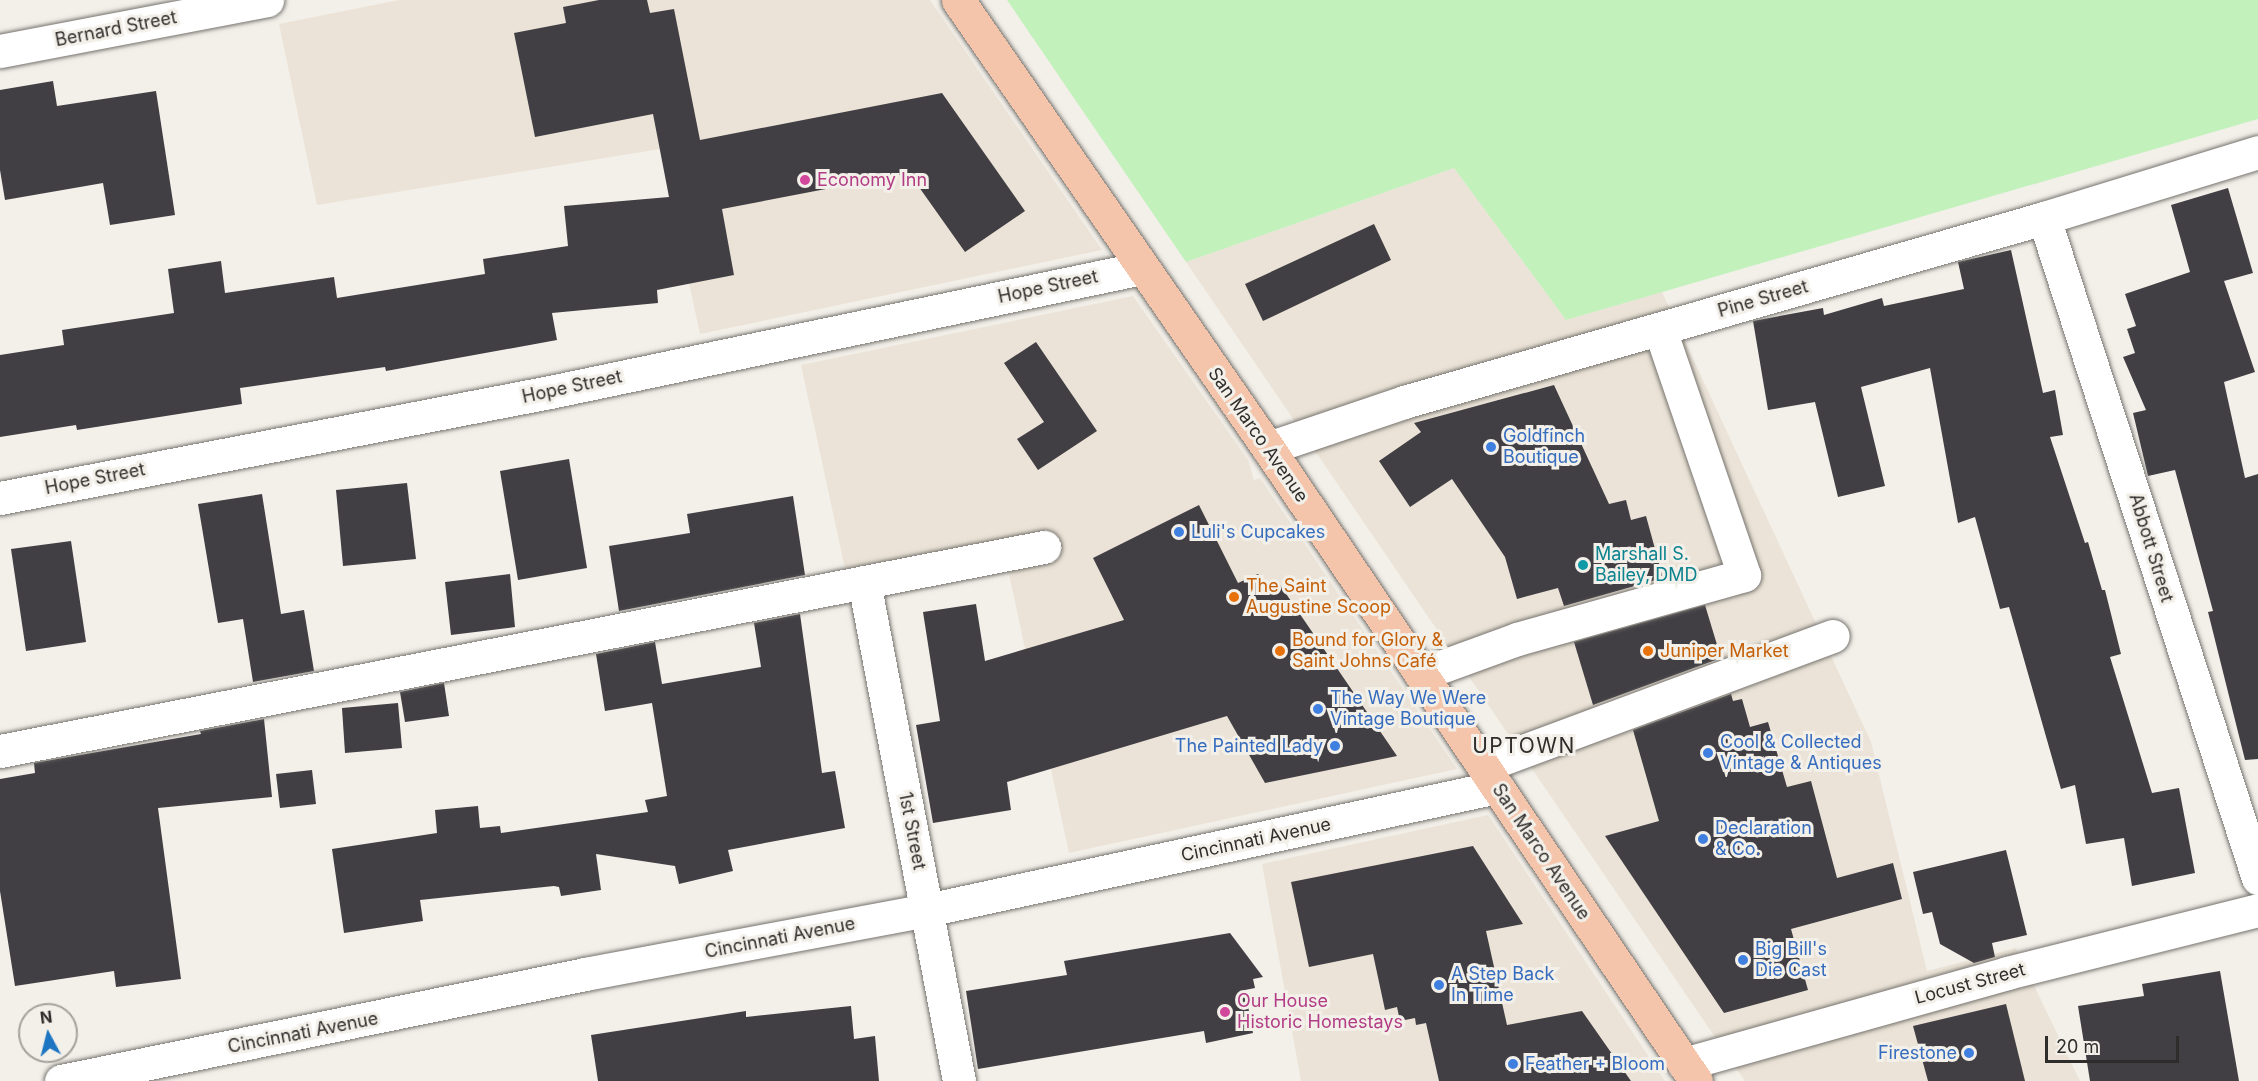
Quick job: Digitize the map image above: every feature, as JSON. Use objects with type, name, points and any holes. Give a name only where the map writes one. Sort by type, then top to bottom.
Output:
[{"type":"main road","name":"San Marco Avenue","points":[[958,0],[1268,448],[1690,1072]]},
{"type":"street","name":"Bernard Street","points":[[0,51],[267,0]]},
{"type":"street","name":"Pine Street","points":[[1268,448],[1404,402],[2044,218],[2258,152]]},
{"type":"street","name":"Abbott Street","points":[[2044,218],[2258,878]]},
{"type":"street","name":"Hope Street","points":[[0,498],[550,392],[1142,268]]},
{"type":"street","points":[[1420,674],[1517,639],[1744,575],[1660,328]]},
{"type":"street","points":[[0,751],[1044,547]]},
{"type":"street","name":"1st Street","points":[[864,582],[959,1081]]},
{"type":"street","name":"Cincinnati Avenue","points":[[61,1081],[585,974],[927,910],[1490,776],[1833,636]]},
{"type":"street","name":"Locust Street","points":[[1690,1072],[2007,973],[2258,910]]},
{"type":"shaded area","points":[[399,0],[930,0],[1102,250],[700,334],[660,149],[317,205],[279,24]]},
{"type":"shaded area","points":[[1454,168],[1566,320],[1662,292],[1871,742],[1927,971],[2016,948],[2080,1081],[1745,1081],[1186,262]]},
{"type":"shaded area","points":[[1133,296],[1248,460],[1254,480],[1260,478],[1457,769],[1069,853],[1004,551],[849,587],[801,365]]},
{"type":"shaded area","points":[[1488,815],[1665,1081],[1301,1081],[1262,864]]},
{"type":"green space","points":[[1007,0],[2258,0],[2258,119],[1566,320],[1454,168],[1186,262]]},
{"type":"building","points":[[599,0],[647,0],[650,13],[674,9],[700,140],[942,93],[1025,211],[965,252],[909,173],[722,209],[734,275],[657,290],[658,303],[552,313],[557,340],[386,371],[385,367],[240,388],[242,404],[77,430],[76,425],[0,437],[0,355],[64,345],[62,330],[174,313],[168,269],[221,261],[225,293],[334,277],[337,298],[485,274],[483,259],[568,246],[564,206],[669,197],[653,114],[535,137],[514,33],[566,23],[563,7]]},
{"type":"building","points":[[53,81],[57,106],[156,91],[175,215],[110,225],[103,183],[5,200],[0,170],[0,90]]},
{"type":"building","points":[[2228,188],[2253,273],[2224,281],[2255,372],[2224,382],[2245,478],[2258,474],[2258,759],[2245,760],[2208,612],[2213,611],[2175,470],[2148,476],[2133,413],[2146,410],[2123,357],[2135,353],[2127,329],[2136,326],[2125,294],[2190,272],[2171,205]]},
{"type":"building","points":[[1374,224],[1391,260],[1263,321],[1245,284]]},
{"type":"building","points":[[2011,250],[2043,393],[2055,390],[2063,435],[2050,437],[2085,543],[2088,542],[2102,590],[2105,590],[2121,654],[2110,657],[2152,793],[2179,788],[2195,873],[2132,886],[2124,838],[2086,844],[2075,785],[2061,789],[2009,607],[2000,609],[1975,517],[1958,523],[1930,368],[1861,387],[1885,486],[1838,497],[1815,402],[1768,410],[1753,321],[1823,308],[1824,315],[1882,298],[1884,306],[1964,289],[1958,262]]},
{"type":"building","points":[[1036,342],[1097,431],[1038,470],[1017,439],[1044,422],[1004,363]]},
{"type":"building","points":[[1554,385],[1609,504],[1626,500],[1631,520],[1646,516],[1663,578],[1564,606],[1558,588],[1517,599],[1505,557],[1452,479],[1410,507],[1379,461],[1421,432],[1414,423]]},
{"type":"building","points":[[569,459],[587,568],[518,580],[500,471]]},
{"type":"building","points":[[407,483],[416,559],[343,566],[336,490]]},
{"type":"building","points":[[262,494],[281,614],[304,610],[314,671],[253,682],[243,619],[218,623],[198,504]]},
{"type":"building","points":[[793,496],[805,575],[619,611],[609,546],[690,533],[687,514]]},
{"type":"building","points":[[1199,505],[1238,583],[1258,574],[1270,589],[1278,582],[1397,756],[1265,783],[1227,716],[1007,782],[1011,810],[933,823],[916,725],[940,721],[923,612],[976,604],[985,661],[1124,620],[1093,558]]},
{"type":"building","points":[[71,541],[86,642],[26,651],[11,549]]},
{"type":"building","points":[[510,574],[515,627],[451,635],[445,582]]},
{"type":"building","name":"Juniper Market","points":[[1705,605],[1721,658],[1593,705],[1574,642]]},
{"type":"building","points":[[800,614],[822,773],[835,771],[845,828],[728,850],[733,871],[679,884],[675,866],[596,854],[601,890],[561,896],[559,887],[554,886],[420,900],[423,921],[344,933],[332,849],[437,833],[435,810],[478,806],[480,828],[500,826],[501,833],[648,812],[645,800],[667,796],[652,703],[605,711],[596,654],[655,642],[662,684],[761,667],[754,623]]},
{"type":"building","points":[[444,683],[449,716],[405,722],[400,692]]},
{"type":"building","points":[[1731,694],[1733,701],[1742,699],[1750,727],[1768,722],[1787,787],[1811,781],[1837,878],[1893,863],[1902,899],[1791,929],[1808,990],[1724,1013],[1605,836],[1659,821],[1633,730]]},
{"type":"building","points":[[398,703],[402,748],[345,753],[342,708]]},
{"type":"building","points":[[264,719],[272,797],[158,808],[181,979],[116,987],[114,971],[15,986],[0,891],[0,779],[35,773],[34,763],[201,734],[200,731]]},
{"type":"building","points":[[312,770],[316,804],[280,808],[276,774]]},
{"type":"building","points":[[1473,846],[1523,924],[1486,931],[1507,1025],[1582,1011],[1631,1081],[1439,1081],[1426,1023],[1416,1025],[1415,1018],[1400,1021],[1397,1007],[1385,1010],[1373,954],[1309,967],[1291,882]]},
{"type":"building","points":[[2006,850],[2027,935],[1992,943],[1995,957],[1974,963],[1940,944],[1932,912],[1923,914],[1913,872]]},
{"type":"building","points":[[1230,933],[1263,977],[1253,979],[1255,988],[1245,990],[1253,1033],[1206,1043],[1204,1031],[978,1069],[966,991],[1067,975],[1064,961]]},
{"type":"building","points":[[2220,971],[2239,1081],[2090,1081],[2078,1006],[2144,996],[2142,984]]},
{"type":"building","name":"Firestone","points":[[2006,1004],[2025,1081],[1928,1081],[1913,1026]]},
{"type":"building","points":[[851,1006],[854,1039],[875,1036],[879,1081],[598,1081],[591,1035],[746,1011],[746,1017]]},
{"type":"place","name":"Economy Inn","points":[[805,180]]},
{"type":"place","name":"Goldfinch Boutique","points":[[1491,447]]},
{"type":"place","name":"Luli's Cupcakes","points":[[1179,532]]},
{"type":"place","name":"Marshall S. Bailey, DMD","points":[[1583,565]]},
{"type":"place","name":"The Saint Augustine Scoop","points":[[1234,597]]},
{"type":"place","name":"Bound for Glory & Saint Johns Café","points":[[1280,651]]},
{"type":"place","name":"Juniper Market","points":[[1648,651]]},
{"type":"place","name":"The Way We Were Vintage Boutique","points":[[1318,709]]},
{"type":"place","name":"The Painted Lady","points":[[1335,746]]},
{"type":"place","name":"Cool & Collected Vintage & Antiques","points":[[1708,753]]},
{"type":"place","name":"Declaration & Co.","points":[[1703,839]]},
{"type":"place","name":"Big Bill's Die Cast","points":[[1743,960]]},
{"type":"place","name":"A Step Back In Time","points":[[1439,985]]},
{"type":"place","name":"Our House Historic Homestays","points":[[1225,1012]]},
{"type":"place","name":"Firestone","points":[[1969,1053]]},
{"type":"place","name":"Feather + Bloom","points":[[1513,1064]]},
{"type":"district","name":"UPTOWN","points":[[1524,746]]}]
